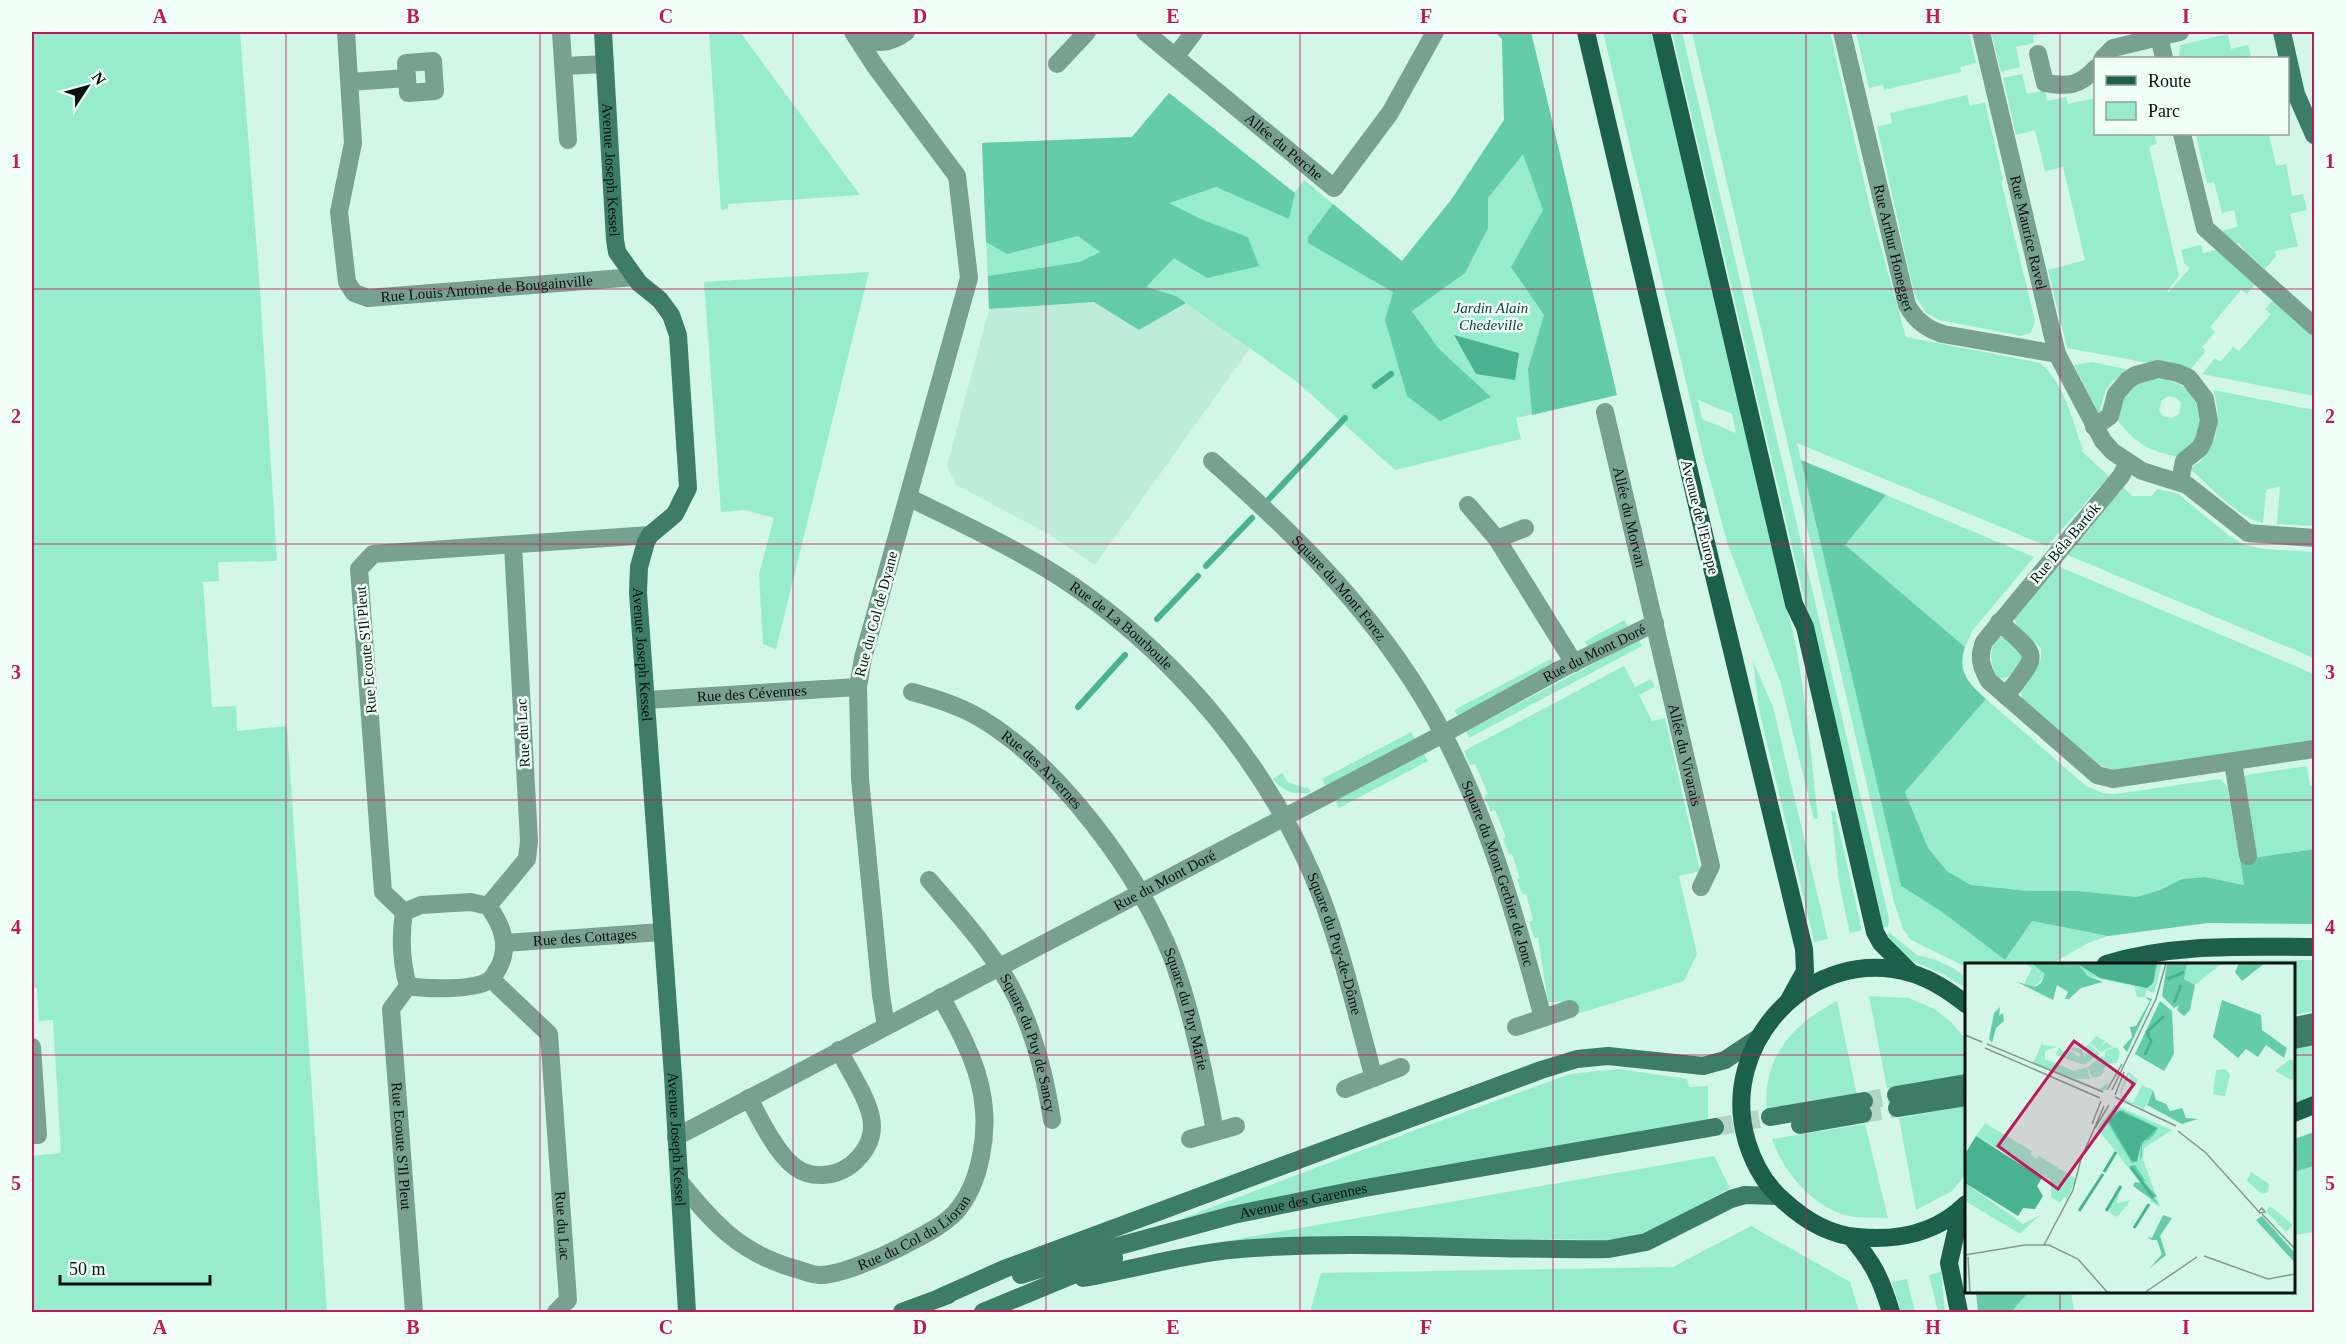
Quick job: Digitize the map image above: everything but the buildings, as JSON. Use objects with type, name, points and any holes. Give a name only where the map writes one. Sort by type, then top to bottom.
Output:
[{"type":"main road","name":"Avenue Joseph Kessel","points":[[603,32],[617,252],[635,277],[660,300],[671,315],[678,335],[688,488],[675,514],[650,535],[639,567],[638,593],[687,1312]]},
{"type":"main road","name":"Avenue de l'Europe","points":[[1586,32],[1804,949],[1805,972],[1789,1000]]},
{"type":"main road","points":[[1661,32],[1794,604],[1805,627],[1875,932],[1881,943],[1911,973]]},
{"type":"main road","points":[[2282,32],[2288,57]]},
{"type":"main road","points":[[2289,63],[2296,94],[2314,135]]},
{"type":"main road","points":[[2109,963],[2130,957],[2201,947],[2314,947]]},
{"type":"main road","points":[[1964,1207],[1935,1226],[1907,1236],[1879,1239],[1851,1237],[1815,1224],[1799,1215],[1777,1196],[1762,1177],[1751,1155],[1741,1108],[1742,1084],[1748,1060],[1758,1038],[1789,1000],[1815,983],[1845,972],[1878,968],[1911,973],[1943,987],[1965,1003]]},
{"type":"main road","points":[[2295,1026],[2314,1023]]},
{"type":"main road","points":[[2295,1040],[2314,1036]]},
{"type":"main road","points":[[939,1298],[1004,1269],[1541,1070],[1577,1059],[1608,1056],[1703,1066],[1725,1060],[1758,1038]]},
{"type":"main road","points":[[1965,1083],[1896,1102],[1965,1097]]},
{"type":"main road","points":[[2295,1113],[2314,1105]]},
{"type":"main road","points":[[1771,1123],[1864,1108]]},
{"type":"main road","name":"Avenue des Garennes","points":[[902,1312],[939,1298],[1078,1257],[1233,1215],[1365,1188],[1716,1132],[1236,1225],[1104,1261],[982,1312]]},
{"type":"main road","points":[[1055,1283],[1172,1258],[1252,1248],[1331,1245],[1609,1249],[1646,1242],[1731,1199],[1745,1195],[1777,1196]]},
{"type":"main road","points":[[1959,1312],[1949,1263],[1964,1207]]},
{"type":"main road","points":[[1851,1237],[1868,1257],[1881,1279],[1891,1312]]},
{"type":"street","name":"Rue Louis Antoine de Bougainville","points":[[346,32],[353,143],[339,212],[347,282],[354,293],[368,298],[635,277]]},
{"type":"street","points":[[561,32],[568,140]]},
{"type":"street","points":[[855,35],[881,43],[896,39],[906,32]]},
{"type":"street","points":[[1057,64],[1087,32]]},
{"type":"street","name":"Allée du Perche","points":[[1145,32],[1334,188],[1390,113],[1436,32]]},
{"type":"street","points":[[1176,56],[1194,32]]},
{"type":"street","name":"Rue Arthur Honegger","points":[[1842,32],[1907,305],[1913,316],[1931,331],[2056,354]]},
{"type":"street","name":"Rue Maurice Ravel","points":[[1981,32],[2056,354],[2094,427],[2113,452],[2128,463],[2142,471],[2180,481],[2248,532],[2261,535],[2314,538]]},
{"type":"street","points":[[2104,57],[2113,48],[2159,34],[2180,32]]},
{"type":"street","points":[[2159,34],[2164,57]]},
{"type":"street","name":"Rue du Col de Dyane","points":[[855,35],[875,66],[957,176],[969,278],[863,658],[858,687],[860,779],[886,1026]]},
{"type":"street","points":[[2038,54],[2045,83],[2063,86],[2084,81],[2094,70]]},
{"type":"street","points":[[564,66],[605,64]]},
{"type":"street","points":[[350,82],[407,78]]},
{"type":"street","points":[[2182,135],[2205,228],[2314,326]]},
{"type":"street","points":[[2094,427],[2110,416],[2116,394],[2128,380],[2136,375],[2158,369],[2178,372],[2189,378],[2205,399],[2209,421],[2200,448],[2184,461],[2180,481]]},
{"type":"street","name":"Allée du Morvan","points":[[1605,412],[1655,623]]},
{"type":"street","name":"Square du Mont Forez","points":[[1212,461],[1296,537],[1353,601],[1397,659],[1443,734]]},
{"type":"street","name":"Rue Béla Bartók","points":[[2128,463],[2121,476],[1984,642],[1979,653],[1981,668],[1989,681],[2097,775],[2112,778],[2314,749]]},
{"type":"street","name":"Rue de La Bourboule","points":[[908,497],[1050,571],[1087,595],[1128,629],[1179,677],[1219,720],[1262,781],[1283,816]]},
{"type":"street","points":[[1468,505],[1497,539],[1574,663]]},
{"type":"street","points":[[1497,539],[1524,528]]},
{"type":"street","name":"Rue Ecoute S'Il Pleut","points":[[404,912],[383,892],[359,569],[373,554],[650,535]]},
{"type":"street","name":"Rue du Lac","points":[[488,906],[527,859],[529,841],[513,545]]},
{"type":"street","points":[[1999,622],[2029,648],[2032,656],[2031,664],[2006,696]]},
{"type":"street","name":"Rue du Mont Doré","points":[[675,1137],[1574,663],[1655,623]]},
{"type":"street","name":"Allée du Vivarais","points":[[1655,623],[1711,866],[1701,887]]},
{"type":"street","name":"Rue des Cévennes","points":[[646,700],[858,687]]},
{"type":"street","name":"Rue des Arvernes","points":[[912,692],[945,701],[979,717],[1038,762],[1101,834],[1139,892]]},
{"type":"street","name":"Square du Mont Gerbier de Jonc","points":[[1443,734],[1493,852],[1520,929],[1543,1018]]},
{"type":"street","points":[[2233,762],[2248,856]]},
{"type":"street","name":"Square du Puy-de-Dôme","points":[[1283,816],[1312,874],[1335,935],[1374,1078]]},
{"type":"street","name":"Square du Puy de Sancy","points":[[929,880],[972,932],[1011,988],[1027,1022],[1040,1062],[1052,1120]]},
{"type":"street","name":"Square du Puy Marie","points":[[1139,892],[1158,926],[1186,1000],[1207,1085],[1215,1132]]},
{"type":"street","points":[[471,902],[488,906],[501,928],[505,943],[503,959],[491,979],[478,984],[427,989],[408,986],[401,950],[404,912],[421,905],[471,902]]},
{"type":"street","name":"Rue des Cottages","points":[[505,943],[662,932]]},
{"type":"street","name":"Rue du Lac","points":[[491,979],[549,1034],[568,1300],[556,1312]]},
{"type":"street","name":"Rue Ecoute S'Il Pleut","points":[[408,986],[392,1009],[414,1312]]},
{"type":"street","name":"Rue du Col du Lioran","points":[[679,1181],[714,1222],[735,1241],[762,1256],[819,1275],[845,1269],[890,1252],[935,1228],[954,1213],[970,1191],[979,1169],[985,1137],[985,1106],[978,1076],[965,1040],[941,997]]},
{"type":"street","points":[[1516,1027],[1570,1009]]},
{"type":"street","points":[[32,1047],[38,1135],[32,1135]]},
{"type":"street","points":[[749,1098],[783,1155],[795,1167],[813,1174],[830,1175],[847,1168],[862,1155],[870,1140],[872,1125],[868,1108],[839,1050]]},
{"type":"street","points":[[1345,1089],[1401,1067]]},
{"type":"street","points":[[1190,1139],[1236,1126]]},
{"type":"shaded area","points":[[1495,32],[1531,32],[1617,395],[1532,415],[1528,369],[1544,315],[1511,267],[1543,210],[1523,154],[1488,198],[1488,228],[1465,273],[1412,311],[1438,348],[1491,397],[1440,421],[1407,396],[1385,320],[1393,292],[1308,243],[1308,237],[1333,204],[1402,261],[1451,200],[1504,120],[1502,39]]},
{"type":"shaded area","points":[[1169,93],[1295,193],[1289,219],[1216,187],[1169,203],[1203,220],[1248,237],[1259,266],[1207,278],[1174,258],[1146,287],[1176,296],[1186,303],[1139,330],[1094,302],[989,309],[988,276],[1080,262],[1100,252],[1078,236],[1007,254],[986,242],[982,143],[1132,137]]},
{"type":"shaded area","points":[[1176,296],[1251,347],[1095,565],[1045,532],[956,485],[947,466],[989,309]]},
{"type":"shaded area","points":[[1454,335],[1519,353],[1515,380],[1476,374]]},
{"type":"shaded area","points":[[1801,460],[1886,495],[1845,545],[1965,647],[1963,670],[1969,682],[1986,699],[1905,792],[1928,848],[1947,871],[1971,885],[2029,891],[2078,891],[2137,897],[2160,890],[2182,879],[2205,877],[2244,885],[2240,860],[2314,849],[2314,924],[2208,923],[2108,936],[2032,921],[2005,960],[1942,912],[1901,886]]},
{"type":"shaded area","points":[[2314,1132],[2314,1166],[2295,1172],[2295,1139]]},
{"type":"shaded area","points":[[1976,1293],[2028,1293],[2011,1312],[1978,1312]]},
{"type":"green space","points":[[32,32],[240,32],[260,290],[277,561],[218,562],[219,581],[203,582],[212,707],[236,706],[237,731],[287,726],[327,1312],[32,1312],[32,1156],[61,1153],[53,1020],[39,1021],[37,988],[32,987]]},
{"type":"green space","points":[[709,32],[740,32],[860,195],[728,204],[728,209],[721,210]]},
{"type":"green space","name":"Jardin Alain Chedeville","points":[[1531,32],[1617,395],[1516,418],[1521,439],[1395,470],[1296,381],[1176,296],[989,309],[982,143],[1132,137],[1169,93],[1294,193],[1304,180],[1402,261],[1451,200],[1504,120],[1502,39]]},
{"type":"green space","points":[[1603,32],[1653,32],[1797,651],[1807,716],[1818,819],[1814,819],[1781,684],[1728,545],[1703,454]],"holes":[[[1698,400],[1732,414],[1736,433],[1702,419]]]},
{"type":"green space","points":[[1672,32],[1682,32],[1889,919],[1888,927],[1881,928]]},
{"type":"green space","points":[[1692,32],[1830,32],[1871,212],[1906,337],[2040,363],[2049,371],[2062,392],[2083,449],[2081,451],[2109,476],[2047,546],[1797,443],[1901,886],[1942,912],[2005,960],[2032,921],[2108,936],[2088,943],[2053,963],[1965,963],[1965,967],[1911,940],[1903,929],[1894,902]]},
{"type":"green space","points":[[1856,32],[1969,32],[1976,63],[1960,67],[1961,72],[1884,90],[1883,85],[1869,88]]},
{"type":"green space","points":[[1991,32],[2050,32],[2033,36],[2034,43],[2016,47],[2020,67],[2001,72]]},
{"type":"green space","points":[[2228,34],[2231,49],[2248,45],[2251,57],[2179,57],[2180,45]]},
{"type":"green space","points":[[2022,74],[2027,94],[2045,90],[2047,101],[2066,97],[2068,104],[2094,98],[2094,135],[2154,135],[2157,144],[2149,147],[2179,276],[2167,291],[2169,292],[2190,268],[2184,263],[2181,250],[2201,245],[2203,253],[2220,249],[2257,281],[2247,294],[2241,290],[2210,327],[2215,332],[2202,347],[2206,351],[2190,370],[2170,362],[2143,362],[2067,348],[2048,270],[2085,260],[2063,167],[2045,171],[2035,130],[2016,135],[2003,78]]},
{"type":"green space","points":[[1967,95],[1970,106],[1985,102],[2003,180],[2001,181],[2035,321],[2031,333],[2021,336],[1940,320],[1926,313],[1914,293],[1877,127],[1892,123],[1890,113]]},
{"type":"green space","points":[[2196,135],[2269,135],[2276,166],[2286,164],[2292,196],[2303,194],[2307,210],[2290,214],[2298,246],[2275,251],[2276,256],[2265,269],[2246,253],[2239,243],[2235,244],[2220,231],[2238,227],[2234,210],[2222,213],[2214,182],[2207,183]]},
{"type":"green space","points":[[869,272],[776,649],[763,644],[759,574],[774,518],[745,510],[721,512],[704,282]]},
{"type":"green space","points":[[2276,297],[2314,329],[2314,396],[2202,374],[2215,358],[2220,362],[2233,347],[2239,351],[2271,314],[2265,309]]},
{"type":"green space","points":[[2092,362],[2130,370],[2113,381],[2105,391],[2099,414],[2074,365]]},
{"type":"green space","points":[[2150,379],[2176,383],[2188,390],[2196,404],[2202,428],[2195,442],[2179,457],[2143,445],[2129,434],[2116,418],[2123,398],[2132,388]],"holes":[[[2169,396],[2181,403],[2179,414],[2173,418],[2163,416],[2159,410],[2162,400]]]},
{"type":"green space","points":[[2213,390],[2314,410],[2314,526],[2277,524],[2280,486],[2266,490],[2263,523],[2253,520],[2234,508],[2190,469],[2207,454],[2216,434],[2218,412]]},
{"type":"green space","points":[[2123,487],[2132,496],[2152,496],[2157,489],[2177,493],[2227,534],[2243,544],[2264,549],[2314,552],[2314,658],[2065,554]]},
{"type":"green space","points":[[1886,495],[2034,557],[1973,630],[1965,647],[1844,545]]},
{"type":"green space","points":[[2055,565],[2314,674],[2314,742],[2115,770],[2099,765],[2022,698],[2024,682],[2041,660],[2041,648],[2019,629],[2015,614]]},
{"type":"green space","points":[[1625,620],[1628,627],[1588,647],[1585,641]]},
{"type":"green space","points":[[2006,638],[2024,656],[2014,672],[2003,678],[1998,678],[1991,659],[1996,639]]},
{"type":"green space","points":[[1639,640],[1642,646],[1469,738],[1466,731]]},
{"type":"green space","points":[[1551,659],[1554,665],[1458,716],[1454,710]]},
{"type":"green space","points":[[1753,661],[1773,707],[1828,939],[1814,942],[1759,709]]},
{"type":"green space","points":[[1624,666],[1635,687],[1651,679],[1655,687],[1639,695],[1652,721],[1665,718],[1700,871],[1679,876],[1697,954],[1684,981],[1574,1015],[1568,1002],[1548,1002],[1538,938],[1534,938],[1529,922],[1533,920],[1526,894],[1522,894],[1517,879],[1520,878],[1512,854],[1509,854],[1503,839],[1506,837],[1495,810],[1491,812],[1484,796],[1488,794],[1475,764],[1470,765],[1464,751]]},
{"type":"green space","points":[[1986,699],[2086,786],[2103,793],[2115,794],[2220,779],[2227,786],[2244,885],[2205,877],[2182,879],[2160,890],[2137,897],[2078,891],[2029,891],[1971,885],[1947,871],[1928,848],[1905,792]]},
{"type":"green space","points":[[1411,732],[1415,739],[1326,786],[1322,779]]},
{"type":"green space","points":[[1424,754],[1428,761],[1339,808],[1335,800]]},
{"type":"green space","points":[[2307,766],[2314,795],[2314,849],[2254,858],[2243,781],[2246,775]]},
{"type":"green space","points":[[1282,773],[1288,782],[1308,787],[1311,792],[1295,793],[1281,787],[1273,779]]},
{"type":"green space","points":[[1831,810],[1835,812],[1862,930],[1850,933],[1839,883]]},
{"type":"green space","points":[[1890,933],[1917,955],[1953,968],[1965,976],[1965,987],[1943,974],[1908,959],[1886,935]]},
{"type":"green space","points":[[2314,960],[2314,1011],[2295,1015],[2295,963],[2195,963]]},
{"type":"green space","points":[[1869,996],[1909,998],[1935,1009],[1952,1023],[1965,1039],[1965,1075],[1887,1088]]},
{"type":"green space","points":[[1837,1001],[1857,1095],[1766,1109],[1768,1080],[1779,1051],[1804,1022]]},
{"type":"green space","points":[[2314,1044],[2314,1099],[2295,1107],[2295,1047]]},
{"type":"green space","points":[[1618,1069],[1687,1079],[1689,1087],[1708,1086],[1708,1119],[1233,1207],[1136,1236],[1570,1074]]},
{"type":"green space","points":[[1965,1106],[1965,1175],[1952,1191],[1916,1210],[1899,1118]]},
{"type":"green space","points":[[1865,1124],[1888,1218],[1855,1217],[1841,1214],[1815,1199],[1803,1189],[1784,1165],[1772,1139]]},
{"type":"green space","points":[[1714,1156],[1730,1188],[1651,1232],[1617,1240],[1311,1237],[1226,1241]]},
{"type":"green space","points":[[2314,1166],[2314,1232],[2295,1235],[2295,1172]]},
{"type":"green space","points":[[1751,1226],[1850,1282],[1859,1312],[1310,1312],[1321,1273],[1673,1267]]},
{"type":"green space","points":[[1941,1272],[1945,1312],[1938,1312],[1929,1275]]},
{"type":"green space","points":[[1907,1279],[1915,1312],[1901,1312],[1892,1282]]},
{"type":"green space","points":[[2028,1293],[2071,1293],[2074,1312],[2011,1312]]},
{"type":"waterway","points":[[1375,386],[1391,374]]},
{"type":"waterway","points":[[1269,499],[1345,418]]},
{"type":"waterway","points":[[1206,566],[1252,518]]},
{"type":"waterway","points":[[1157,619],[1198,576]]},
{"type":"waterway","points":[[1078,707],[1125,655]]},
{"type":"tunnel","points":[[1864,1101],[1896,1095]]},
{"type":"tunnel","points":[[1863,1114],[1897,1108]]},
{"type":"tunnel","points":[[1715,1127],[1770,1117]]}]
